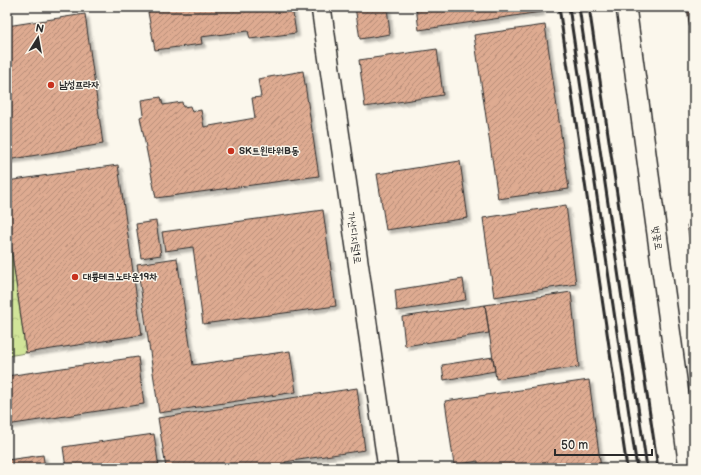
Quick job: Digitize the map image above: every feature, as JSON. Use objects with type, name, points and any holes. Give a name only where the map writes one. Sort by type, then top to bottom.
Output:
[{"type":"street","name":"가산디지털1로","points":[[320,7],[388,468]]},
{"type":"street","name":"벚꽃로","points":[[626,7],[689,468]]},
{"type":"green space","points":[[7,219],[26,353],[7,356]]},
{"type":"building","points":[[147,7],[292,7],[296,33],[250,39],[248,31],[201,37],[202,44],[155,50]]},
{"type":"building","points":[[355,7],[387,7],[390,34],[360,39]]},
{"type":"building","points":[[416,7],[541,7],[541,12],[419,30]]},
{"type":"building","points":[[687,7],[694,7],[694,39],[691,39]]},
{"type":"building","name":"남성프라자","points":[[85,14],[103,144],[7,160],[7,26]]},
{"type":"building","points":[[545,25],[569,189],[498,199],[474,35]]},
{"type":"building","points":[[437,49],[443,95],[365,107],[359,60]]},
{"type":"building","name":"SK트윈타워B동","points":[[303,71],[319,176],[156,198],[140,117],[144,115],[142,100],[161,97],[163,105],[182,102],[183,107],[190,106],[192,112],[201,110],[204,127],[255,118],[252,98],[261,97],[258,79]]},
{"type":"building","points":[[694,144],[694,177],[690,145]]},
{"type":"building","points":[[460,161],[468,218],[386,230],[377,174]]},
{"type":"building","name":"대륭테크노타운19차","points":[[118,165],[142,335],[26,353],[7,219],[7,181]]},
{"type":"building","points":[[566,205],[576,284],[494,297],[483,218]]},
{"type":"building","points":[[323,210],[336,306],[203,324],[193,247],[165,251],[162,232]]},
{"type":"building","points":[[156,221],[161,255],[141,258],[136,224]]},
{"type":"building","points":[[694,224],[694,257],[693,257],[687,225]]},
{"type":"building","points":[[177,258],[193,365],[290,351],[296,392],[159,413],[137,264]]},
{"type":"building","points":[[463,279],[466,300],[397,311],[395,290]]},
{"type":"building","points":[[571,292],[579,367],[496,379],[485,305]]},
{"type":"building","points":[[485,305],[489,333],[405,346],[402,317]]},
{"type":"building","points":[[138,357],[144,404],[7,425],[7,376]]},
{"type":"building","points":[[493,357],[495,371],[444,380],[442,365]]},
{"type":"building","points":[[589,380],[601,468],[478,468],[478,461],[454,465],[445,401]]},
{"type":"building","points":[[357,388],[365,450],[285,462],[286,468],[166,468],[158,418]]},
{"type":"building","points":[[154,434],[159,468],[66,468],[63,447]]},
{"type":"building","points":[[43,455],[45,468],[7,468],[7,460]]},
{"type":"railway","points":[[559,7],[627,468]]},
{"type":"railway","points":[[569,7],[637,468]]},
{"type":"railway","points":[[579,7],[647,468]]},
{"type":"railway","points":[[589,7],[658,468]]},
{"type":"place","name":"남성프라자","points":[[51,85]]},
{"type":"place","name":"SK트윈타워B동","points":[[231,151]]},
{"type":"place","name":"대륭테크노타운19차","points":[[75,277]]}]
